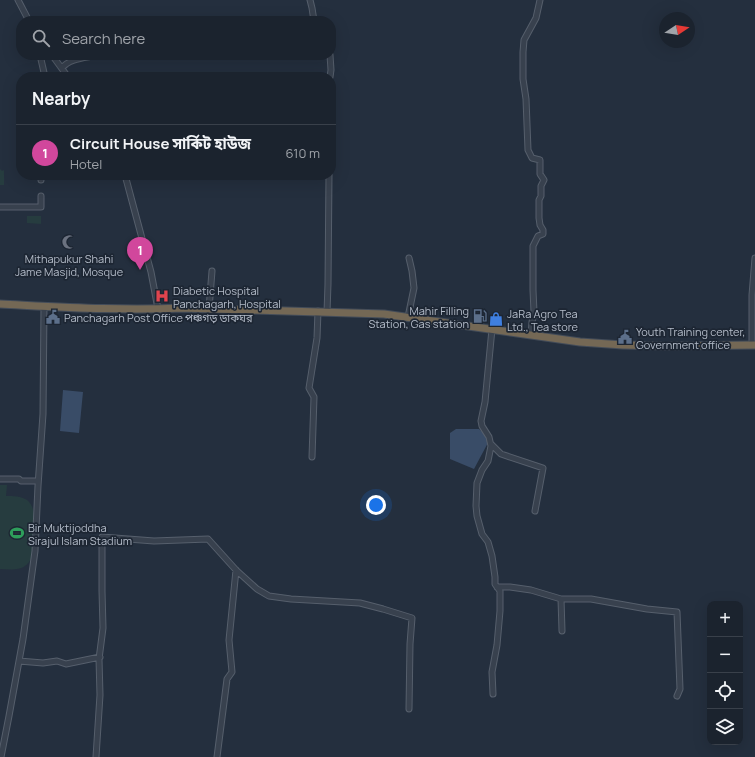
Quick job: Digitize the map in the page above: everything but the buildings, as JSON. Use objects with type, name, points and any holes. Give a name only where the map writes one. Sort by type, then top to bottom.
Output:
[{"type":"highway","points":[[0,304],[92,308],[184,308],[384,314],[580,342],[666,346],[754,345]]},
{"type":"street","points":[[18,0],[26,16]]},
{"type":"street","points":[[310,0],[313,16]]},
{"type":"street","points":[[531,335],[534,312],[533,246],[538,236],[543,234],[539,218],[539,200],[541,196],[541,186],[544,180],[540,174],[540,160],[532,158],[528,150],[526,99],[523,79],[523,52],[524,40],[536,18],[540,0]]},
{"type":"street","points":[[41,60],[45,72]]},
{"type":"street","points":[[56,60],[65,72]]},
{"type":"street","points":[[62,68],[65,63],[76,60]]},
{"type":"street","points":[[330,60],[331,72]]},
{"type":"street","points":[[126,180],[152,272],[158,309]]},
{"type":"street","points":[[327,312],[329,180]]},
{"type":"street","points":[[0,207],[41,207],[41,196]]},
{"type":"street","points":[[408,317],[414,288],[409,258]]},
{"type":"street","points":[[754,345],[752,295],[755,258]]},
{"type":"street","points":[[209,309],[212,271]]},
{"type":"street","points":[[0,757],[10,716],[35,551],[43,414],[44,306]]},
{"type":"street","points":[[312,458],[314,397],[309,388],[317,338],[318,312]]},
{"type":"street","points":[[492,329],[485,402],[481,421],[482,426],[489,437],[491,446],[488,461],[482,470],[477,483],[476,516],[482,534],[488,542],[492,556],[495,584],[500,590],[497,645],[492,672],[493,694]]},
{"type":"street","points":[[491,444],[501,454],[543,468],[535,511]]},
{"type":"street","points":[[0,479],[38,481]]},
{"type":"street","points":[[96,757],[100,695],[100,657],[103,628],[102,537],[154,541],[208,538],[236,570],[257,590],[268,596],[291,599],[360,603],[412,618],[409,709]]},
{"type":"street","points":[[217,757],[227,679],[232,672],[229,640],[236,570]]},
{"type":"street","points":[[498,587],[531,590],[561,599],[591,599],[647,609],[678,612],[680,688],[677,696]]},
{"type":"street","points":[[561,599],[562,631]]},
{"type":"street","points":[[19,660],[43,663],[57,661],[66,664],[100,657]]},
{"type":"green space","points":[[0,169],[2,171],[4,170],[4,185],[0,185]]},
{"type":"green space","points":[[27,216],[41,216],[41,224],[27,223]]},
{"type":"green space","name":"Bir Muktijoddha Sirajul Islam Stadium","points":[[0,485],[7,485],[6,496],[17,496],[27,500],[31,504],[33,510],[35,524],[34,551],[32,558],[22,568],[0,569]]},
{"type":"water","points":[[63,390],[83,392],[79,433],[60,431]]},
{"type":"water","points":[[456,429],[479,429],[490,439],[474,469],[450,459],[450,433]]},
{"type":"place","name":"Mithapukur Shahi Jame Masjid, Mosque","points":[[69,242]]},
{"type":"place","name":"Circuit House সার্কিট হাউজ","points":[[140,270]]},
{"type":"place","name":"Diabetic Hospital Panchagarh, Hospital","points":[[162,296]]},
{"type":"place","name":"Mahir Filling Station, Gas station","points":[[480,316]]},
{"type":"place","name":"Panchagarh Post Office পঞ্চগড় ডাকঘর","points":[[53,317]]},
{"type":"place","name":"JaRa Agro Tea Ltd., Tea store","points":[[496,319]]},
{"type":"place","name":"Youth Training center, Government office","points":[[625,337]]},
{"type":"place","name":"Bir Muktijoddha Sirajul Islam Stadium","points":[[17,533]]}]
